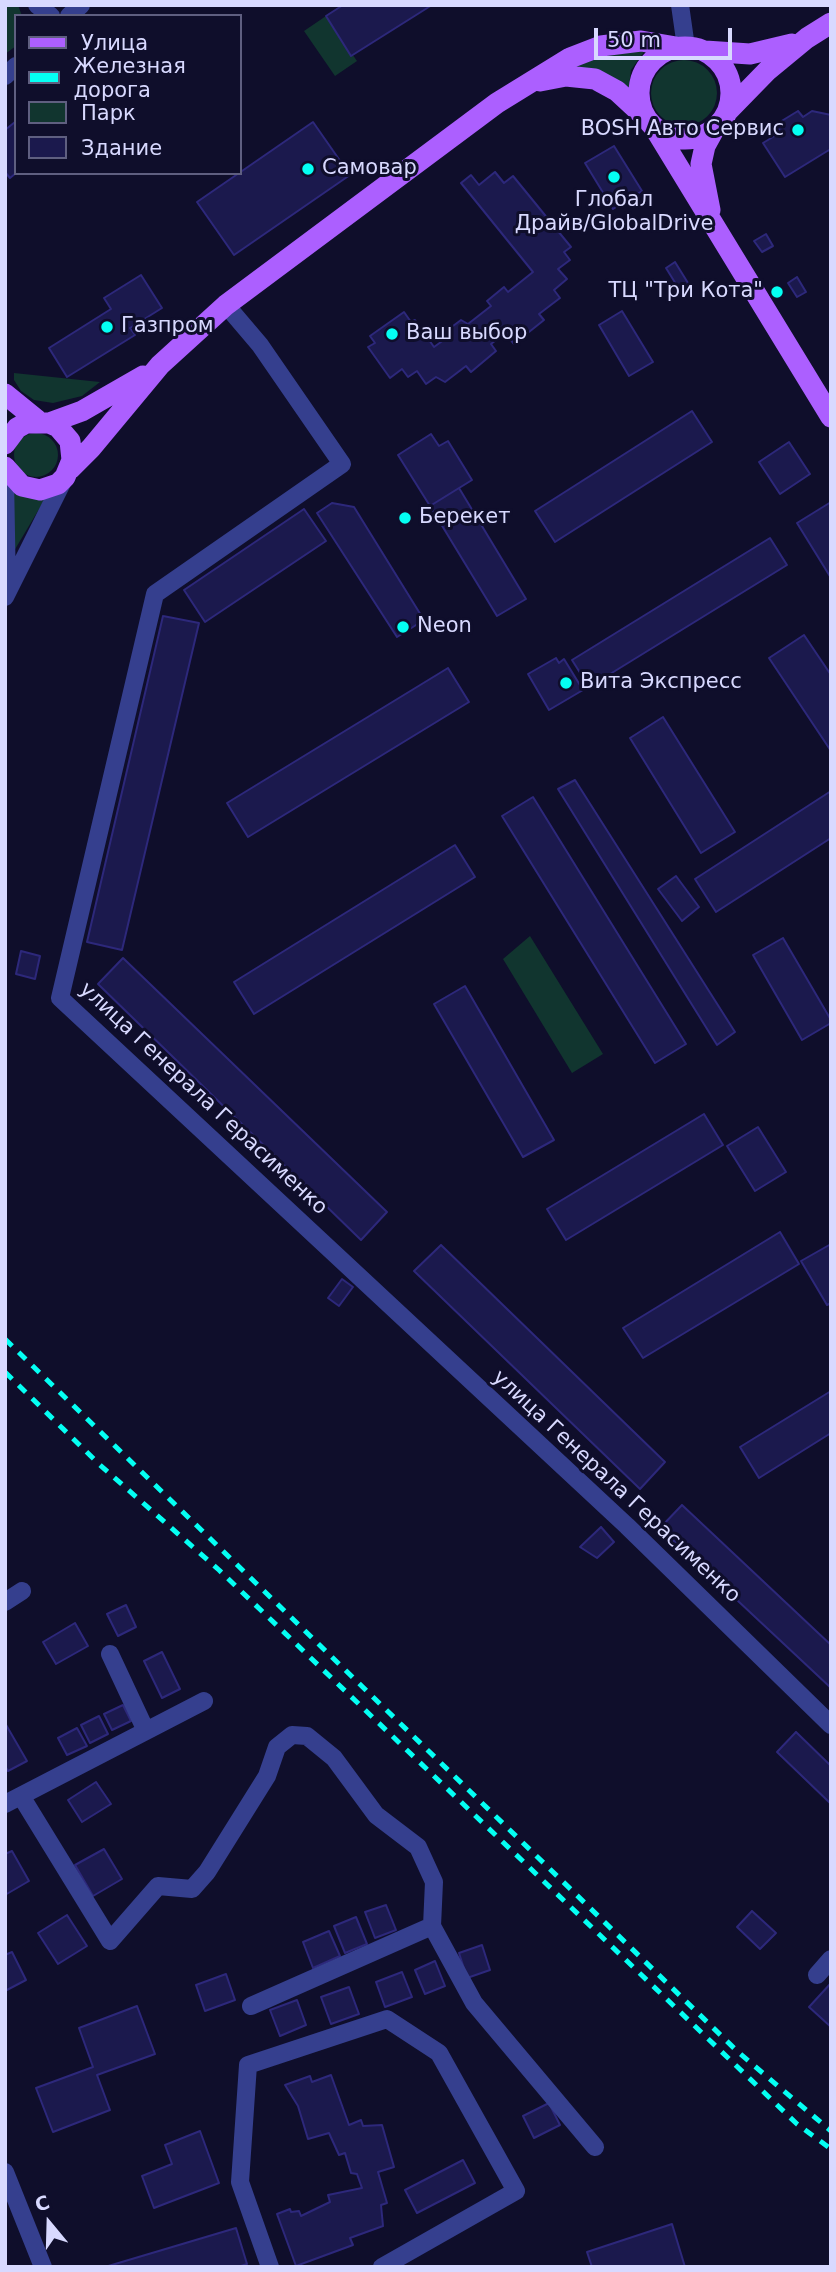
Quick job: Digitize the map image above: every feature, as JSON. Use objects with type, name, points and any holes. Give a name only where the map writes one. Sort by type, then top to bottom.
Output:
[{"type":"main road","points":[[527,83],[566,76],[595,79],[617,91],[650,123],[681,138],[701,136],[721,120],[766,71],[807,38],[831,23]]},
{"type":"main road","points":[[5,467],[14,481],[31,489],[50,488],[91,448],[160,365],[226,305],[527,83],[570,58],[601,46],[641,41],[689,48],[765,52],[807,38]]},
{"type":"main road","points":[[714,226],[701,168],[705,146],[721,120],[731,94],[727,73],[722,64],[689,48],[655,57],[642,75],[639,98],[650,123],[831,417]]},
{"type":"main road","points":[[5,444],[17,428],[43,422],[107,399],[160,365]]},
{"type":"main road","points":[[5,394],[43,422],[58,427],[70,441],[72,450],[67,473]]},
{"type":"street","points":[[680,5],[689,48]]},
{"type":"street","name":"улица Генерала Герасименко","points":[[226,305],[260,345],[342,464],[155,594],[60,998],[627,1526],[831,1725]]},
{"type":"street","points":[[6,595],[67,473]]},
{"type":"street","points":[[5,478],[6,595]]},
{"type":"street","points":[[5,1602],[22,1591]]},
{"type":"street","points":[[110,1654],[146,1731]]},
{"type":"street","points":[[204,1701],[13,1800],[110,1941],[159,1886],[192,1889],[207,1871],[267,1776],[276,1747],[292,1735],[307,1736],[334,1758],[376,1815],[418,1847],[434,1882],[432,1926],[474,2003],[595,2147]]},
{"type":"street","points":[[251,2006],[432,1926]]},
{"type":"street","points":[[817,1975],[831,1959]]},
{"type":"street","points":[[270,2267],[240,2182],[248,2066],[387,2019],[439,2053],[516,2191],[382,2267]]},
{"type":"street","points":[[5,2172],[43,2267]]},
{"type":"green space","points":[[5,5],[18,5],[21,14],[14,14],[14,47],[5,54]]},
{"type":"green space","points":[[326,16],[357,61],[335,76],[304,31]]},
{"type":"green space","points":[[646,49],[631,70],[628,94],[562,67],[582,57]]},
{"type":"green space","points":[[684,60],[697,63],[707,70],[714,80],[717,93],[714,106],[707,116],[697,123],[684,126],[671,123],[661,116],[654,106],[651,93],[654,80],[661,70],[671,63]]},
{"type":"green space","points":[[14,373],[100,382],[82,396],[53,403],[34,400],[21,391],[14,380]]},
{"type":"green space","points":[[36,433],[52,439],[58,455],[52,471],[36,477],[20,471],[14,455],[20,439]]},
{"type":"green space","points":[[11,487],[48,494],[14,551]]},
{"type":"green space","points":[[530,936],[603,1054],[572,1073],[503,959]]},
{"type":"building","points":[[343,5],[432,5],[351,56],[326,16]]},
{"type":"building","points":[[798,111],[803,117],[812,111],[831,115],[831,153],[829,150],[785,177],[763,143],[781,132],[775,125]]},
{"type":"building","points":[[313,122],[350,175],[234,255],[197,202],[236,175],[242,175],[242,171]]},
{"type":"building","points":[[14,123],[14,175],[10,178],[5,172],[5,130]]},
{"type":"building","points":[[614,146],[642,191],[613,209],[585,163]]},
{"type":"building","points":[[495,172],[504,183],[513,176],[571,247],[564,252],[570,260],[558,269],[567,279],[554,290],[560,298],[539,314],[544,320],[514,344],[505,333],[491,344],[496,351],[471,372],[466,366],[445,382],[436,377],[426,384],[417,371],[408,377],[402,369],[390,378],[368,347],[375,343],[370,336],[404,312],[411,322],[415,320],[434,347],[452,334],[449,329],[461,320],[468,324],[491,306],[487,301],[504,287],[508,292],[533,272],[461,183],[471,175],[479,185]]},
{"type":"building","points":[[766,234],[773,246],[762,252],[754,241]]},
{"type":"building","points":[[675,262],[688,283],[679,289],[666,268]]},
{"type":"building","points":[[141,275],[162,308],[130,328],[135,335],[67,377],[49,348],[111,309],[104,298]]},
{"type":"building","points":[[797,277],[806,292],[797,297],[788,283]]},
{"type":"building","points":[[622,311],[653,362],[629,376],[599,325]]},
{"type":"building","points":[[692,411],[712,442],[555,542],[535,511]]},
{"type":"building","points":[[431,434],[439,446],[448,441],[472,480],[430,506],[398,455]]},
{"type":"building","points":[[789,442],[810,474],[780,494],[759,462]]},
{"type":"building","points":[[459,488],[526,599],[497,616],[430,506]]},
{"type":"building","points":[[831,502],[831,578],[797,523]]},
{"type":"building","points":[[332,503],[354,507],[424,620],[397,637],[317,513]]},
{"type":"building","points":[[304,509],[326,541],[205,622],[184,590]]},
{"type":"building","points":[[770,538],[787,565],[589,687],[572,660]]},
{"type":"building","points":[[163,616],[199,623],[122,950],[87,942]]},
{"type":"building","points":[[804,635],[831,675],[831,751],[769,658]]},
{"type":"building","points":[[556,658],[559,663],[564,659],[583,690],[549,710],[528,674]]},
{"type":"building","points":[[448,668],[469,702],[248,837],[227,803]]},
{"type":"building","points":[[663,717],[735,832],[701,853],[630,738]]},
{"type":"building","points":[[575,780],[735,1032],[717,1045],[558,789]]},
{"type":"building","points":[[831,791],[831,838],[716,912],[695,879]]},
{"type":"building","points":[[533,797],[686,1044],[655,1063],[502,816]]},
{"type":"building","points":[[455,845],[475,877],[254,1014],[234,982]]},
{"type":"building","points":[[676,876],[699,907],[682,921],[658,889]]},
{"type":"building","points":[[783,938],[831,1020],[831,1023],[802,1040],[753,955]]},
{"type":"building","points":[[21,951],[40,956],[35,979],[16,974]]},
{"type":"building","points":[[123,958],[387,1212],[361,1240],[98,984]]},
{"type":"building","points":[[465,986],[554,1140],[523,1157],[434,1004]]},
{"type":"building","points":[[704,1114],[723,1145],[566,1240],[547,1209]]},
{"type":"building","points":[[758,1127],[786,1172],[755,1191],[727,1146]]},
{"type":"building","points":[[780,1232],[799,1264],[643,1358],[623,1328]]},
{"type":"building","points":[[831,1244],[831,1303],[827,1305],[801,1261]]},
{"type":"building","points":[[441,1245],[665,1462],[640,1489],[414,1271]]},
{"type":"building","points":[[342,1279],[353,1287],[339,1306],[328,1298]]},
{"type":"building","points":[[831,1391],[831,1433],[759,1478],[740,1447]]},
{"type":"building","points":[[682,1505],[831,1645],[831,1688],[660,1528]]},
{"type":"building","points":[[601,1527],[614,1542],[597,1558],[580,1547]]},
{"type":"building","points":[[126,1605],[136,1627],[118,1636],[107,1614]]},
{"type":"building","points":[[75,1623],[88,1646],[56,1664],[43,1642]]},
{"type":"building","points":[[162,1652],[180,1689],[162,1698],[144,1661]]},
{"type":"building","points":[[123,1705],[131,1721],[112,1730],[104,1714]]},
{"type":"building","points":[[99,1716],[108,1734],[90,1743],[81,1725]]},
{"type":"building","points":[[5,1723],[27,1761],[8,1771],[5,1766]]},
{"type":"building","points":[[77,1728],[87,1746],[67,1755],[58,1738]]},
{"type":"building","points":[[796,1732],[831,1766],[831,1804],[777,1752]]},
{"type":"building","points":[[96,1782],[111,1804],[82,1822],[68,1800]]},
{"type":"building","points":[[104,1849],[122,1879],[93,1896],[75,1865]]},
{"type":"building","points":[[12,1851],[29,1881],[5,1895],[5,1854]]},
{"type":"building","points":[[386,1905],[396,1930],[375,1938],[365,1912]]},
{"type":"building","points":[[752,1911],[776,1933],[760,1949],[737,1927]]},
{"type":"building","points":[[67,1915],[87,1946],[58,1964],[38,1933]]},
{"type":"building","points":[[356,1917],[367,1944],[345,1953],[334,1926]]},
{"type":"building","points":[[329,1931],[340,1956],[313,1968],[303,1942]]},
{"type":"building","points":[[482,1945],[490,1970],[467,1978],[459,1953]]},
{"type":"building","points":[[12,1952],[26,1980],[5,1991],[5,1955]]},
{"type":"building","points":[[435,1961],[445,1986],[425,1994],[415,1970]]},
{"type":"building","points":[[402,1972],[412,1997],[385,2007],[376,1982]]},
{"type":"building","points":[[226,1974],[235,2000],[205,2011],[196,1985]]},
{"type":"building","points":[[831,1983],[831,2027],[809,2007]]},
{"type":"building","points":[[349,1987],[359,2014],[331,2024],[321,1997]]},
{"type":"building","points":[[297,2000],[306,2025],[280,2036],[270,2010]]},
{"type":"building","points":[[137,2006],[155,2054],[97,2075],[110,2110],[53,2132],[36,2088],[93,2067],[79,2028]]},
{"type":"building","points":[[331,2075],[349,2125],[361,2120],[363,2126],[382,2125],[394,2167],[378,2172],[387,2203],[381,2205],[383,2226],[350,2238],[353,2245],[296,2266],[277,2214],[290,2209],[291,2212],[299,2211],[301,2216],[330,2202],[328,2195],[362,2188],[357,2174],[351,2173],[345,2153],[339,2155],[329,2133],[308,2139],[298,2106],[285,2085],[310,2076],[312,2082]]},
{"type":"building","points":[[549,2103],[560,2125],[534,2138],[523,2116]]},
{"type":"building","points":[[200,2131],[219,2183],[154,2208],[142,2176],[172,2164],[165,2145]]},
{"type":"building","points":[[463,2160],[475,2183],[417,2213],[405,2190]]},
{"type":"building","points":[[672,2224],[685,2267],[592,2267],[587,2252]]},
{"type":"building","points":[[236,2228],[247,2264],[238,2267],[105,2267]]},
{"type":"railway","points":[[5,1339],[738,2052],[831,2131]]},
{"type":"railway","points":[[5,1372],[100,1465],[219,1570],[797,2124],[831,2149]]},
{"type":"place","name":"BOSH Авто Сервис","points":[[798,130]]},
{"type":"place","name":"Самовар","points":[[308,169]]},
{"type":"place","name":"Глобал Драйв/GlobalDrive","points":[[614,177]]},
{"type":"place","name":"ТЦ \"Три Кота\"","points":[[777,292]]},
{"type":"place","name":"Газпром","points":[[107,327]]},
{"type":"place","name":"Ваш выбор","points":[[392,334]]},
{"type":"place","name":"Берекет","points":[[405,518]]},
{"type":"place","name":"Neon","points":[[403,627]]},
{"type":"place","name":"Вита Экспресс","points":[[566,683]]}]
